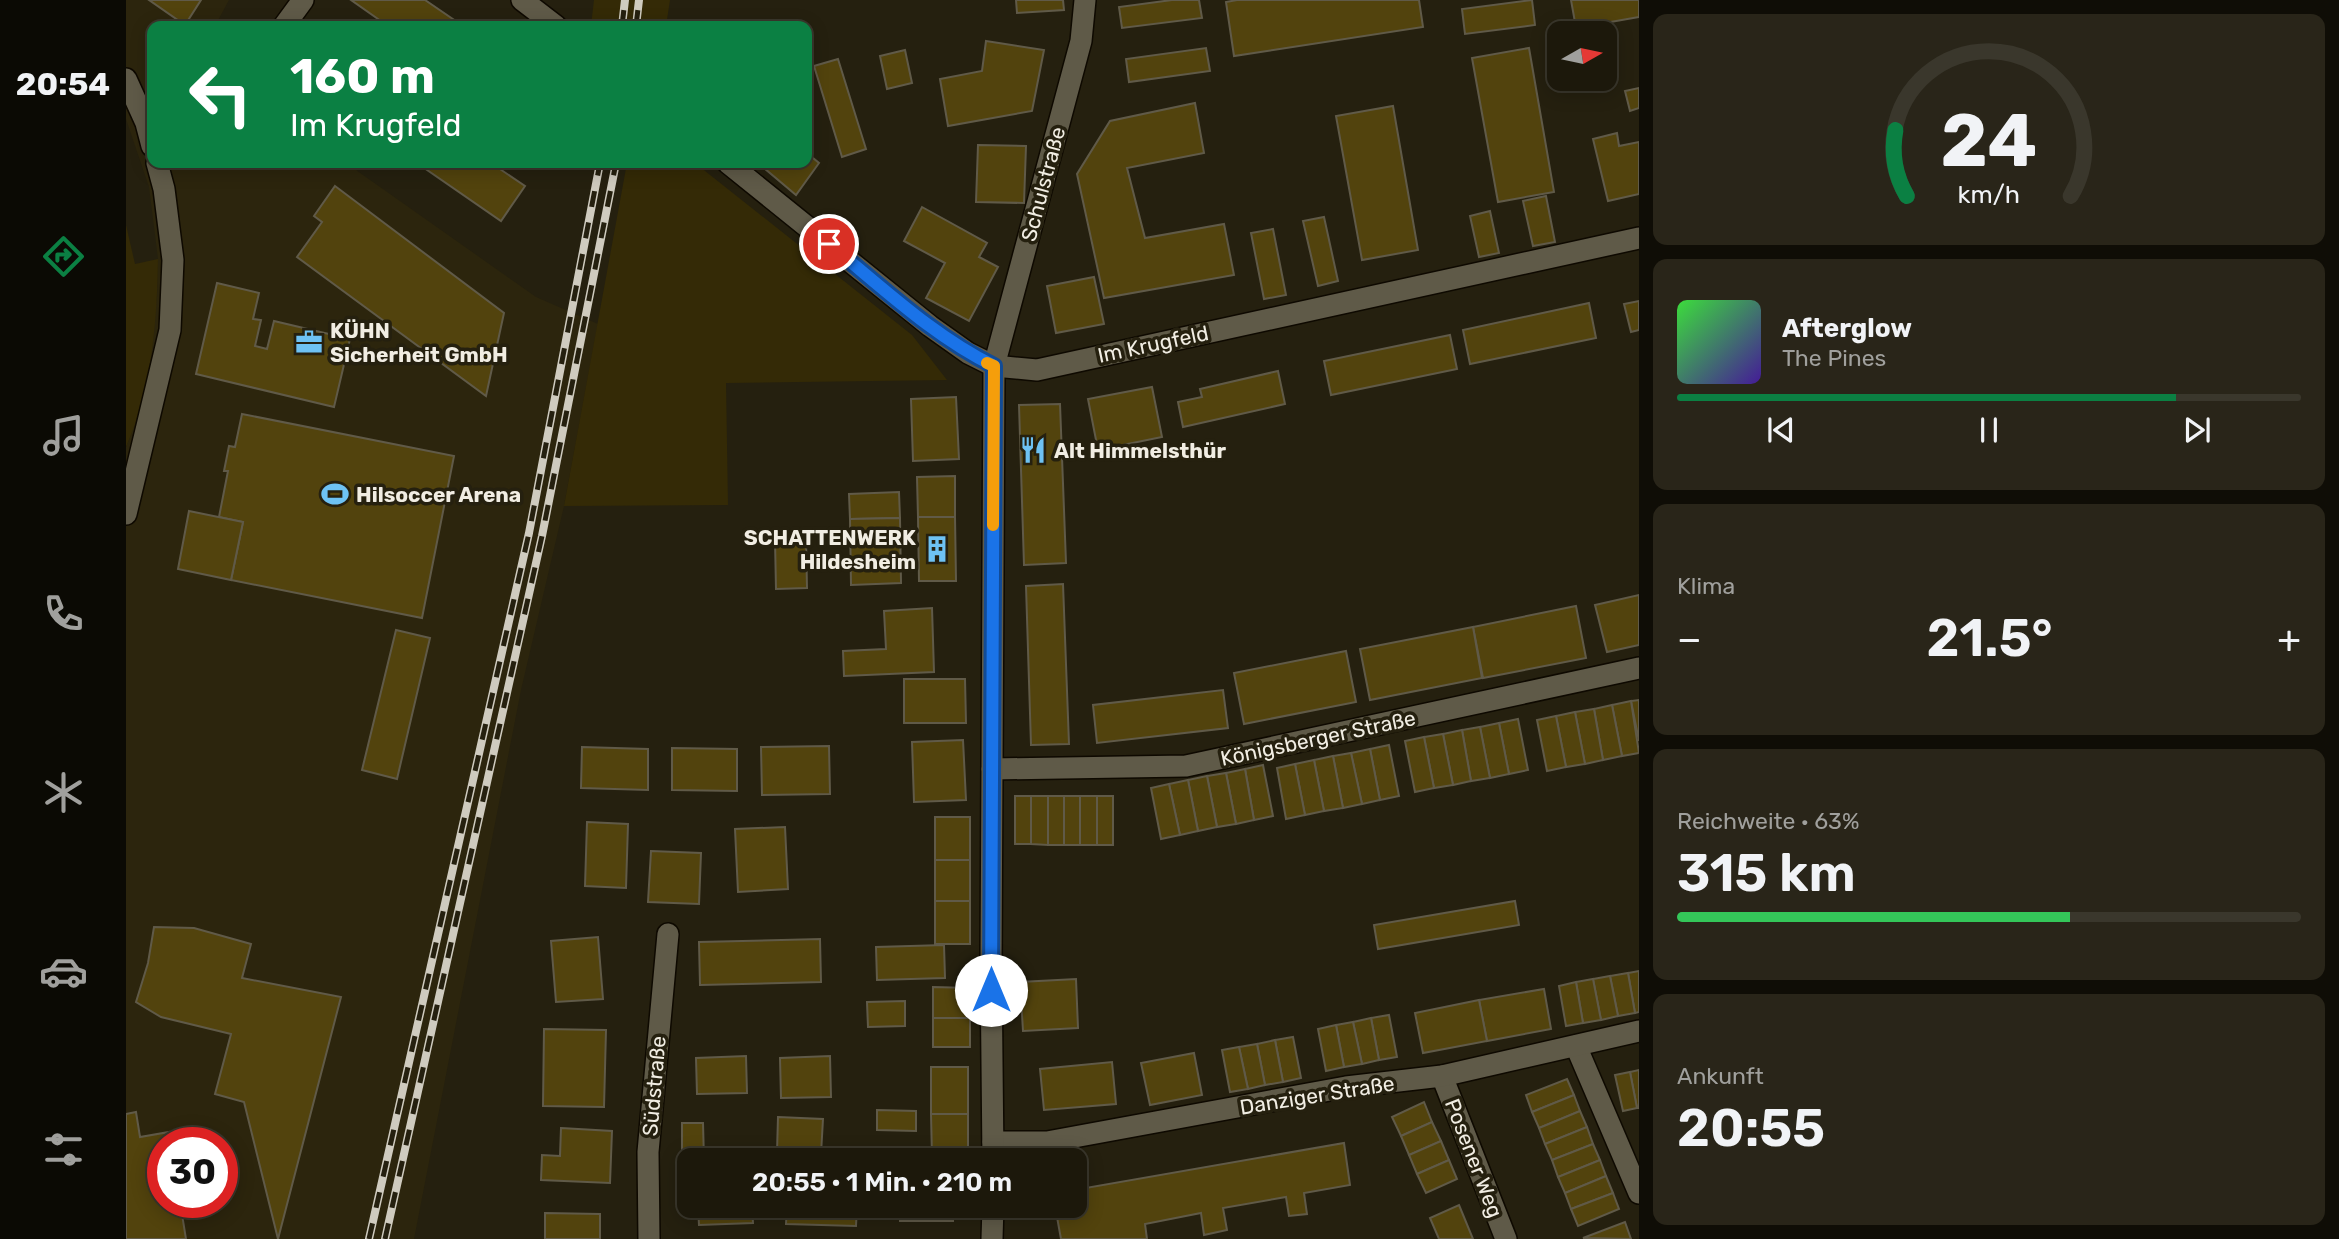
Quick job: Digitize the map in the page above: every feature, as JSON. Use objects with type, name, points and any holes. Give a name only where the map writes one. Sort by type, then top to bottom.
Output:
[{"type":"street","points":[[288,21],[303,0]]},
{"type":"street","points":[[522,0],[549,21]]},
{"type":"street","name":"Schulstraße","points":[[993,1148],[994,366],[1081,41],[1085,0]]},
{"type":"street","points":[[126,79],[147,127]]},
{"type":"street","points":[[126,514],[170,330],[173,260],[164,189],[158,168]]},
{"type":"street","name":"Im Krugfeld","points":[[734,168],[930,326],[968,353],[994,366],[1037,370],[1639,238]]},
{"type":"street","name":"Königsberger Straße","points":[[992,769],[1186,766],[1639,668]]},
{"type":"street","name":"Südstraße","points":[[649,1239],[648,1152],[668,934]]},
{"type":"street","name":"Danziger Straße","points":[[1011,1148],[1346,1087],[1442,1076],[1639,1031]]},
{"type":"street","points":[[1576,1046],[1639,1194]]},
{"type":"street","name":"Posener Weg","points":[[1442,1076],[1506,1239]]},
{"type":"street","points":[[992,1239],[993,1218]]},
{"type":"shaded area","points":[[126,0],[229,0],[218,21],[147,21],[147,168],[353,168],[536,297],[598,324],[564,506],[521,690],[414,1239],[126,1239],[126,447],[131,434],[157,297],[158,259],[149,187],[126,119]]},
{"type":"shaded area","points":[[594,0],[670,0],[667,21],[592,21]]},
{"type":"shaded area","points":[[626,168],[701,168],[912,335],[947,380],[726,383],[728,505],[564,506]]},
{"type":"shaded area","points":[[126,225],[135,264],[158,259],[156,307],[147,378],[135,425],[126,447]]},
{"type":"building","points":[[149,0],[201,0],[188,21],[179,21]]},
{"type":"building","points":[[351,0],[425,0],[456,21],[381,21]]},
{"type":"building","points":[[1016,0],[1063,0],[1064,10],[1017,13]]},
{"type":"building","points":[[1172,0],[1199,0],[1202,18],[1122,28],[1119,7]]},
{"type":"building","points":[[1419,0],[1423,27],[1234,56],[1226,2]]},
{"type":"building","points":[[1532,0],[1535,25],[1465,34],[1462,9]]},
{"type":"building","points":[[1571,0],[1639,0],[1639,17],[1616,21],[1575,21]]},
{"type":"building","points":[[986,41],[1044,50],[1032,111],[948,126],[940,79],[982,71]]},
{"type":"building","points":[[1206,48],[1210,71],[1129,82],[1126,59]]},
{"type":"building","points":[[1529,48],[1554,192],[1498,202],[1472,58]]},
{"type":"building","points":[[905,50],[912,83],[887,89],[880,56]]},
{"type":"building","points":[[838,59],[866,149],[842,157],[814,66]]},
{"type":"building","points":[[1639,88],[1639,108],[1630,111],[1625,91]]},
{"type":"building","points":[[1195,103],[1204,153],[1127,168],[1145,238],[1224,224],[1234,275],[1104,298],[1077,174],[1110,121]]},
{"type":"building","points":[[1393,106],[1418,250],[1362,260],[1336,116]]},
{"type":"building","points":[[1617,133],[1619,146],[1639,142],[1639,194],[1608,201],[1593,139]]},
{"type":"building","points":[[978,145],[1026,146],[1024,203],[976,202]]},
{"type":"building","points":[[812,157],[819,163],[796,195],[764,168],[812,168]]},
{"type":"building","points":[[424,168],[498,168],[525,186],[501,221]]},
{"type":"building","points":[[335,186],[504,313],[486,396],[297,257],[322,222],[314,216]]},
{"type":"building","points":[[1546,196],[1555,242],[1533,246],[1523,201]]},
{"type":"building","points":[[922,207],[987,243],[979,257],[998,267],[969,321],[926,298],[945,263],[904,241]]},
{"type":"building","points":[[1490,211],[1499,253],[1479,257],[1470,216]]},
{"type":"building","points":[[1324,217],[1338,281],[1318,286],[1303,221]]},
{"type":"building","points":[[1273,229],[1286,295],[1264,299],[1251,233]]},
{"type":"building","points":[[1094,277],[1104,324],[1056,333],[1047,286]]},
{"type":"building","name":"KÜHN Sicherheit GmbH","points":[[217,283],[259,293],[253,319],[261,320],[255,346],[267,349],[274,321],[350,339],[334,407],[196,374]]},
{"type":"building","points":[[1639,301],[1639,330],[1631,332],[1624,304]]},
{"type":"building","points":[[1589,303],[1596,338],[1470,364],[1463,330]]},
{"type":"building","points":[[1450,335],[1457,369],[1331,395],[1324,361]]},
{"type":"building","points":[[1278,371],[1285,404],[1183,427],[1178,402],[1202,397],[1200,389]]},
{"type":"building","points":[[1152,387],[1162,437],[1098,450],[1088,399]]},
{"type":"building","points":[[956,397],[959,459],[913,461],[911,399]]},
{"type":"building","points":[[1060,404],[1066,563],[1024,565],[1019,405]]},
{"type":"building","name":"Hilsoccer Arena","points":[[242,414],[454,456],[422,618],[231,580],[243,522],[219,517],[228,471],[224,471],[229,446],[235,447]]},
{"type":"building","points":[[955,476],[955,517],[918,517],[917,477]]},
{"type":"building","points":[[899,492],[900,518],[850,519],[849,494]]},
{"type":"building","points":[[189,511],[243,522],[231,580],[178,569]]},
{"type":"building","name":"SCHATTENWERK Hildesheim","points":[[918,517],[955,517],[956,581],[919,581]]},
{"type":"building","points":[[900,518],[901,583],[851,585],[850,519]]},
{"type":"building","points":[[806,539],[807,588],[776,589],[775,540]]},
{"type":"building","points":[[1063,584],[1069,744],[1031,745],[1026,586]]},
{"type":"building","points":[[1639,595],[1639,645],[1607,652],[1595,605]]},
{"type":"building","points":[[1576,606],[1586,658],[1483,678],[1473,627]]},
{"type":"building","points":[[932,608],[934,672],[844,676],[843,651],[886,649],[884,611]]},
{"type":"building","points":[[1473,627],[1482,678],[1370,700],[1360,649]]},
{"type":"building","points":[[396,630],[430,638],[397,779],[362,770]]},
{"type":"building","points":[[1346,651],[1356,702],[1244,724],[1234,673]]},
{"type":"building","points":[[904,679],[965,679],[966,723],[904,723]]},
{"type":"building","points":[[1223,690],[1228,728],[1097,743],[1093,705]]},
{"type":"building","points":[[1639,700],[1639,741],[1631,701]]},
{"type":"building","points":[[1631,701],[1639,753],[1622,756],[1612,705]]},
{"type":"building","points":[[1612,705],[1622,756],[1603,760],[1594,709]]},
{"type":"building","points":[[1594,709],[1603,760],[1585,764],[1575,712]]},
{"type":"building","points":[[1575,712],[1585,764],[1566,767],[1556,716]]},
{"type":"building","points":[[1556,716],[1566,767],[1547,771],[1537,720]]},
{"type":"building","points":[[1518,719],[1528,770],[1509,774],[1499,723]]},
{"type":"building","points":[[1499,723],[1509,774],[1490,778],[1480,727]]},
{"type":"building","points":[[1480,727],[1490,778],[1471,781],[1462,730]]},
{"type":"building","points":[[1462,730],[1471,781],[1453,785],[1443,734]]},
{"type":"building","points":[[1443,734],[1453,785],[1434,788],[1424,737]]},
{"type":"building","points":[[1424,737],[1434,788],[1415,792],[1405,741]]},
{"type":"building","points":[[963,740],[966,800],[914,802],[912,742]]},
{"type":"building","points":[[1389,745],[1399,796],[1380,800],[1370,749]]},
{"type":"building","points":[[829,746],[830,794],[762,795],[761,747]]},
{"type":"building","points":[[582,747],[648,749],[648,790],[581,788]]},
{"type":"building","points":[[672,748],[737,749],[737,791],[672,790]]},
{"type":"building","points":[[1370,749],[1380,800],[1362,804],[1351,753]]},
{"type":"building","points":[[1351,753],[1362,804],[1343,808],[1333,756]]},
{"type":"building","points":[[1333,756],[1343,808],[1324,811],[1314,760]]},
{"type":"building","points":[[1314,760],[1324,811],[1305,815],[1295,764]]},
{"type":"building","points":[[1295,764],[1305,815],[1286,819],[1277,768]]},
{"type":"building","points":[[1263,765],[1273,816],[1254,820],[1245,769]]},
{"type":"building","points":[[1245,769],[1254,820],[1236,824],[1226,773]]},
{"type":"building","points":[[1226,773],[1236,824],[1217,827],[1207,776]]},
{"type":"building","points":[[1207,776],[1217,827],[1198,831],[1188,780]]},
{"type":"building","points":[[1188,780],[1198,831],[1180,835],[1169,784]]},
{"type":"building","points":[[1169,784],[1180,835],[1161,839],[1151,788]]},
{"type":"building","points":[[1015,796],[1031,796],[1031,844],[1015,844]]},
{"type":"building","points":[[1031,796],[1048,796],[1048,845],[1031,844]]},
{"type":"building","points":[[1048,796],[1064,796],[1064,845],[1048,845]]},
{"type":"building","points":[[1064,796],[1080,796],[1080,845],[1064,845]]},
{"type":"building","points":[[1080,796],[1097,796],[1097,845],[1080,845]]},
{"type":"building","points":[[1097,796],[1113,796],[1113,845],[1097,845]]},
{"type":"building","points":[[935,817],[970,817],[970,860],[935,860]]},
{"type":"building","points":[[587,822],[628,824],[626,888],[585,886]]},
{"type":"building","points":[[785,827],[788,889],[738,892],[735,829]]},
{"type":"building","points":[[651,851],[701,853],[699,904],[648,902]]},
{"type":"building","points":[[935,860],[970,860],[970,901],[935,901]]},
{"type":"building","points":[[935,901],[970,901],[970,944],[935,944]]},
{"type":"building","points":[[1515,901],[1519,925],[1378,949],[1374,925]]},
{"type":"building","points":[[154,927],[194,928],[251,944],[242,978],[341,997],[278,1239],[244,1102],[215,1094],[231,1034],[161,1017],[136,1002],[148,963]]},
{"type":"building","points":[[598,937],[603,999],[556,1002],[551,941]]},
{"type":"building","points":[[820,939],[821,982],[700,985],[699,942]]},
{"type":"building","points":[[944,945],[945,978],[877,980],[876,947]]},
{"type":"building","points":[[1639,971],[1639,1012],[1635,1013],[1628,973]]},
{"type":"building","points":[[1628,973],[1635,1013],[1618,1016],[1610,976]]},
{"type":"building","points":[[1610,976],[1618,1016],[1601,1020],[1593,979]]},
{"type":"building","points":[[1076,979],[1078,1028],[1023,1031],[1020,982]]},
{"type":"building","points":[[1593,979],[1601,1020],[1583,1023],[1576,982]]},
{"type":"building","points":[[1576,982],[1583,1023],[1566,1026],[1559,986]]},
{"type":"building","points":[[933,987],[970,988],[970,1018],[933,1018]]},
{"type":"building","points":[[1544,989],[1551,1029],[1487,1041],[1479,1000]]},
{"type":"building","points":[[1479,1000],[1487,1041],[1423,1053],[1415,1013]]},
{"type":"building","points":[[905,1001],[905,1026],[868,1027],[867,1002]]},
{"type":"building","points":[[1389,1015],[1397,1057],[1379,1060],[1371,1018]]},
{"type":"building","points":[[933,1018],[970,1018],[970,1047],[933,1047]]},
{"type":"building","points":[[1371,1018],[1379,1060],[1362,1064],[1353,1022]]},
{"type":"building","points":[[1353,1022],[1362,1064],[1344,1067],[1336,1025]]},
{"type":"building","points":[[1336,1025],[1344,1067],[1326,1071],[1318,1029]]},
{"type":"building","points":[[544,1029],[606,1030],[604,1107],[543,1106]]},
{"type":"building","points":[[1293,1037],[1301,1078],[1283,1082],[1275,1040]]},
{"type":"building","points":[[1275,1040],[1283,1082],[1265,1085],[1257,1044]]},
{"type":"building","points":[[1257,1044],[1265,1085],[1248,1089],[1239,1047]]},
{"type":"building","points":[[1239,1047],[1248,1089],[1230,1092],[1222,1050]]},
{"type":"building","points":[[1194,1053],[1202,1095],[1150,1105],[1141,1063]]},
{"type":"building","points":[[746,1056],[747,1093],[697,1094],[696,1058]]},
{"type":"building","points":[[830,1056],[831,1097],[781,1098],[780,1058]]},
{"type":"building","points":[[1112,1062],[1116,1104],[1044,1110],[1040,1069]]},
{"type":"building","points":[[931,1067],[968,1067],[968,1114],[931,1114]]},
{"type":"building","points":[[1639,1070],[1639,1108],[1637,1108],[1630,1072]]},
{"type":"building","points":[[1630,1072],[1637,1108],[1623,1111],[1615,1075]]},
{"type":"building","points":[[1567,1079],[1574,1095],[1532,1112],[1526,1095]]},
{"type":"building","points":[[1574,1095],[1580,1111],[1539,1128],[1532,1112]]},
{"type":"building","points":[[1424,1102],[1432,1122],[1401,1136],[1392,1117]]},
{"type":"building","points":[[877,1110],[916,1111],[916,1131],[877,1130]]},
{"type":"building","points":[[1580,1111],[1587,1127],[1545,1144],[1539,1128]]},
{"type":"building","points":[[136,1112],[140,1137],[147,1136],[147,1218],[183,1218],[186,1239],[126,1239],[126,1114]]},
{"type":"building","points":[[931,1114],[968,1114],[968,1148],[932,1148]]},
{"type":"building","points":[[778,1117],[823,1119],[821,1148],[777,1148]]},
{"type":"building","points":[[1432,1122],[1441,1141],[1409,1155],[1401,1136]]},
{"type":"building","points":[[682,1123],[703,1123],[704,1148],[682,1148]]},
{"type":"building","points":[[1587,1127],[1593,1144],[1552,1160],[1545,1144]]},
{"type":"building","points":[[561,1128],[612,1131],[610,1183],[541,1180],[542,1155],[560,1156]]},
{"type":"building","points":[[1441,1141],[1449,1160],[1417,1174],[1409,1155]]},
{"type":"building","points":[[1344,1143],[1350,1185],[1304,1193],[1307,1214],[1289,1216],[1286,1197],[1223,1208],[1227,1230],[1204,1235],[1201,1213],[1145,1224],[1147,1239],[1061,1239],[1057,1218],[1087,1218],[1087,1188]]},
{"type":"building","points":[[1593,1144],[1600,1160],[1558,1177],[1552,1160]]},
{"type":"building","points":[[1449,1160],[1457,1179],[1426,1193],[1417,1174]]},
{"type":"building","points":[[1600,1160],[1606,1176],[1565,1193],[1558,1177]]},
{"type":"building","points":[[1606,1176],[1613,1193],[1571,1209],[1565,1193]]},
{"type":"building","points":[[1613,1193],[1619,1209],[1578,1226],[1571,1209]]},
{"type":"building","points":[[1459,1205],[1473,1239],[1439,1239],[1430,1218]]},
{"type":"building","points":[[545,1213],[600,1214],[600,1239],[545,1239]]},
{"type":"building","points":[[699,1218],[753,1218],[753,1223],[699,1225]]},
{"type":"building","points":[[786,1218],[856,1218],[856,1226],[786,1224]]},
{"type":"building","points":[[900,1218],[953,1218],[953,1221],[900,1221]]},
{"type":"building","points":[[1625,1222],[1631,1239],[1583,1238]]},
{"type":"railway","points":[[623,21],[625,0]]},
{"type":"railway","points":[[637,21],[639,0]]},
{"type":"railway","points":[[369,1239],[529,533],[599,168]]},
{"type":"railway","points":[[385,1239],[542,536],[615,168]]},
{"type":"slow traffic","points":[[987,363],[994,366],[993,525]]},
{"type":"place","name":"KÜHN Sicherheit GmbH","points":[[309,342]]},
{"type":"place","name":"Alt Himmelsthür","points":[[1033,450]]},
{"type":"place","name":"Hilsoccer Arena","points":[[335,494]]},
{"type":"place","name":"SCHATTENWERK Hildesheim","points":[[937,549]]},
{"type":"route","points":[[829,244],[930,326],[968,353],[994,366],[991,990]]}]
